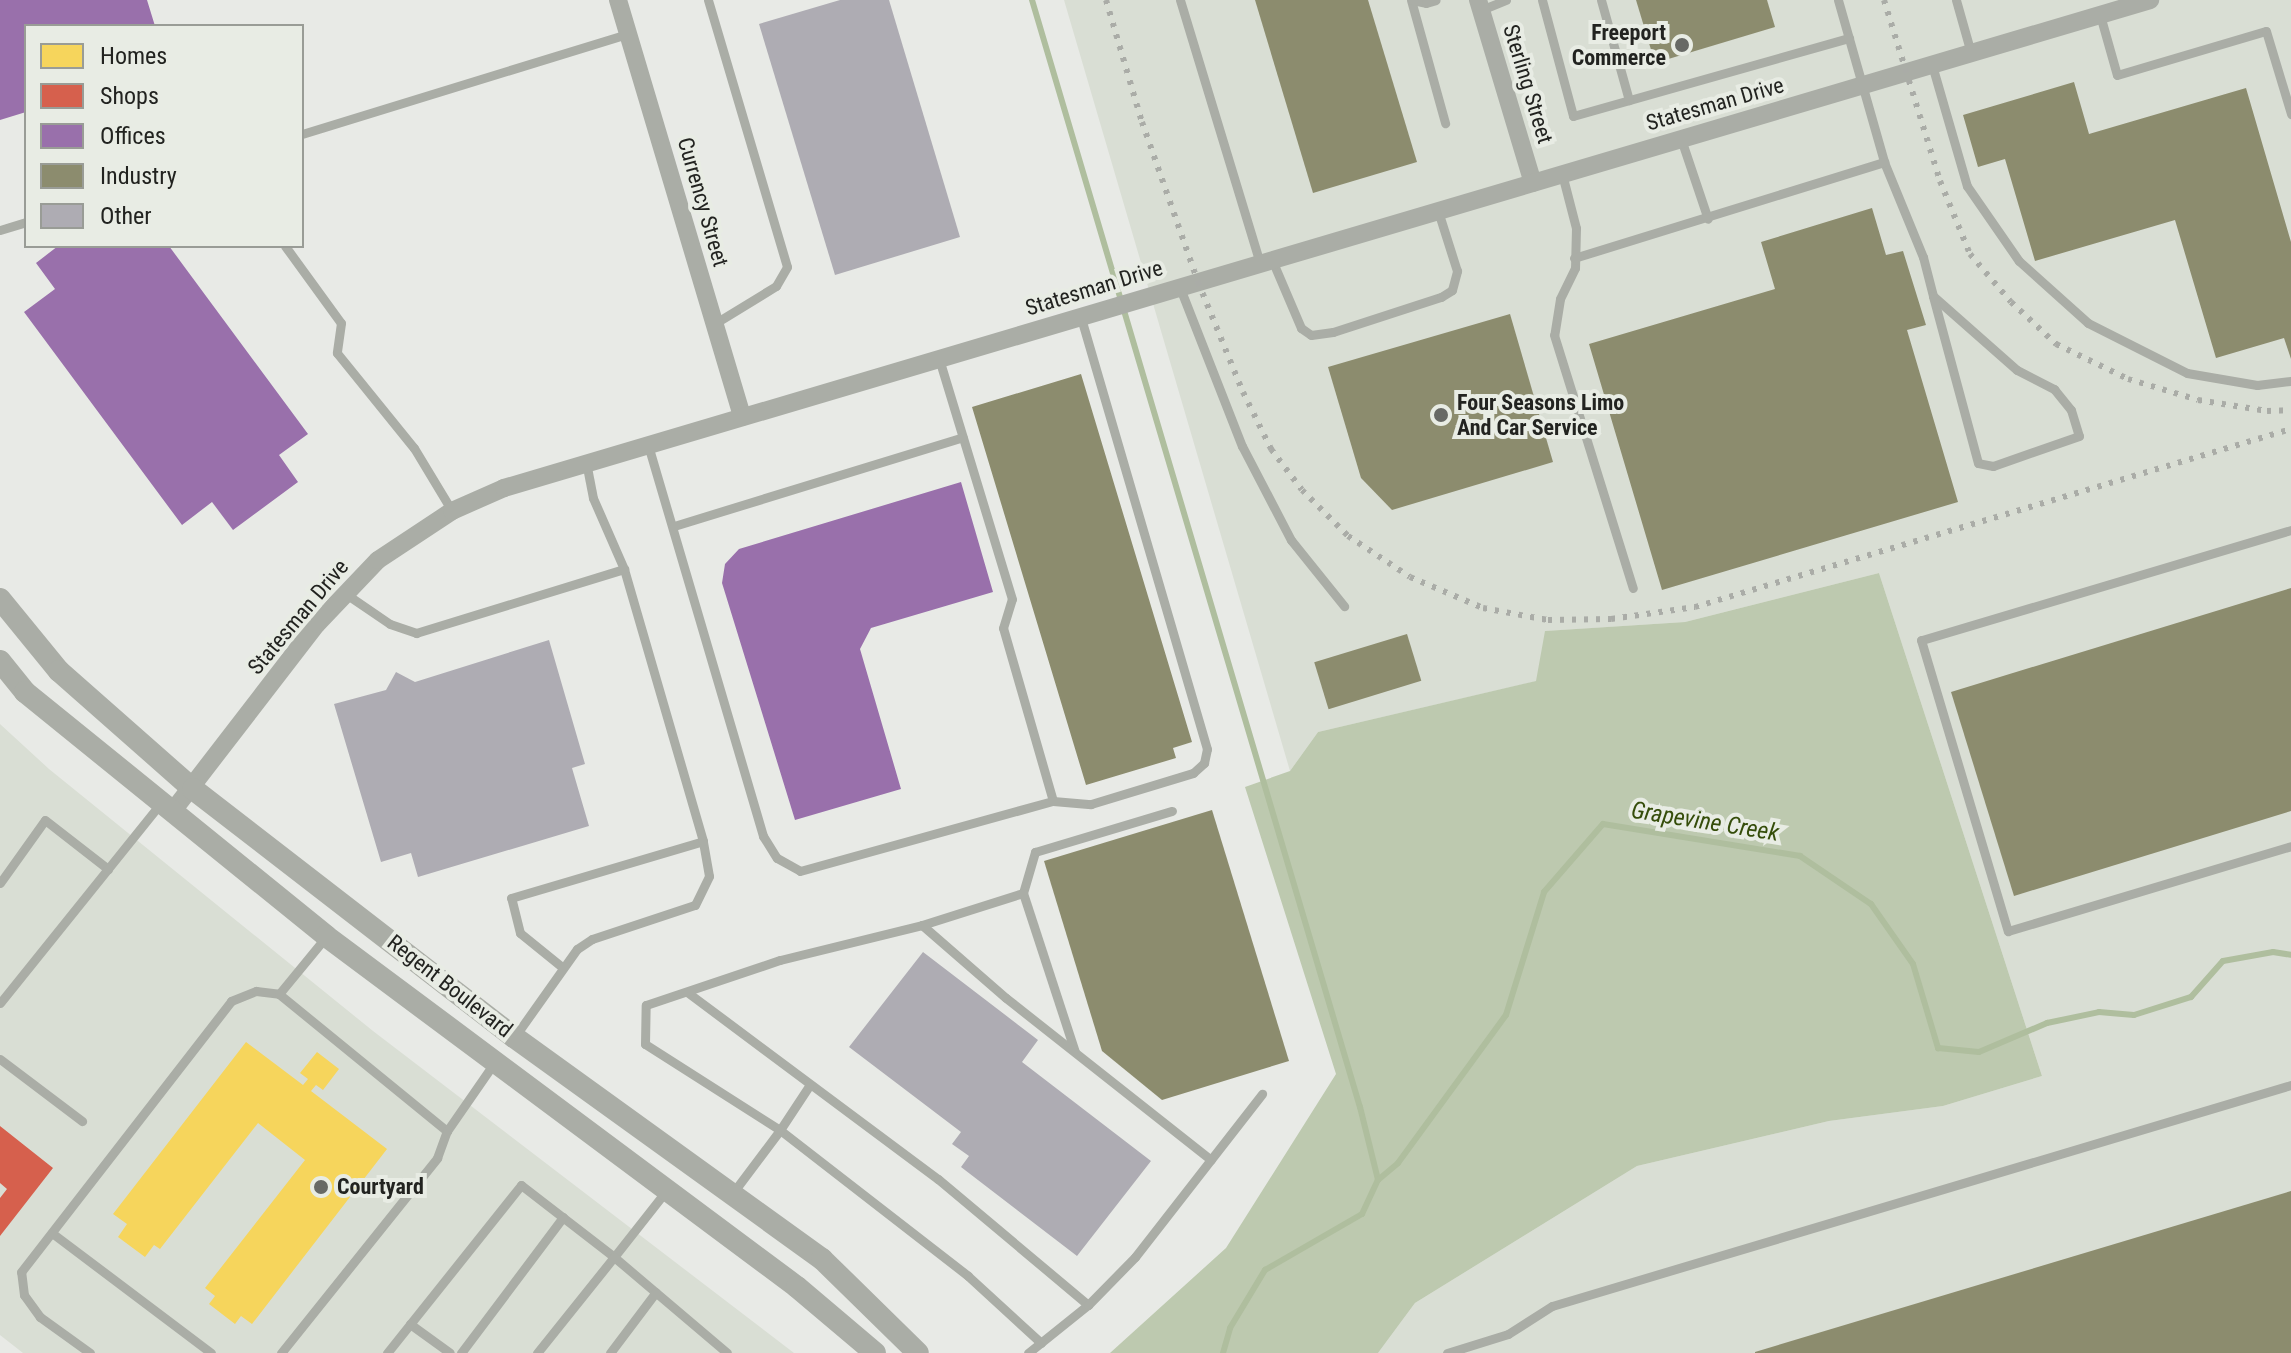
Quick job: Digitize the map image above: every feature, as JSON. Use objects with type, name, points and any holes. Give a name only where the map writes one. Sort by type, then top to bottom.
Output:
[{"type":"street","name":"Currency Street","points":[[618,0],[742,417]]},
{"type":"street","name":"Statesman Drive","points":[[166,808],[193,789],[317,624],[378,560],[452,511],[504,488],[2150,0]]},
{"type":"street","name":"Sterling Street","points":[[1479,5],[1533,183]]},
{"type":"street","name":"Regent Boulevard","points":[[0,599],[59,671],[193,789],[514,1037],[822,1259],[918,1353]]},
{"type":"street","name":"Regent Boulevard","points":[[0,661],[25,692],[326,936],[797,1287],[875,1353]]},
{"type":"street","points":[[494,1063],[514,1037]]},
{"type":"lane","points":[[708,0],[787,267],[776,286],[714,324]]},
{"type":"lane","points":[[1180,0],[1266,262],[1301,328],[1311,335],[1333,332],[1441,297],[1452,290],[1457,271],[1438,211]]},
{"type":"lane","points":[[1436,0],[1426,3],[1411,0],[1445,123]]},
{"type":"lane","points":[[1479,5],[1506,0]]},
{"type":"lane","points":[[1542,0],[1573,116],[1849,38]]},
{"type":"lane","points":[[1601,0],[1629,100]]},
{"type":"lane","points":[[1838,0],[1884,162],[1923,257],[1933,296],[1978,463],[1993,466],[2079,436],[2071,410],[2054,389],[2017,370],[1933,296]]},
{"type":"lane","points":[[1956,0],[1971,53]]},
{"type":"lane","points":[[2100,15],[2117,75],[2266,31],[2289,99],[2291,114]]},
{"type":"lane","points":[[304,133],[628,34]]},
{"type":"lane","points":[[1932,65],[1967,186],[2019,261],[2088,323],[2187,373],[2257,385],[2291,381]]},
{"type":"lane","points":[[1681,139],[1708,219]]},
{"type":"lane","points":[[1574,258],[1884,162]]},
{"type":"lane","points":[[1562,174],[1576,228],[1575,268],[1560,299],[1554,335],[1633,588]]},
{"type":"lane","points":[[0,230],[24,223]]},
{"type":"lane","points":[[286,248],[341,323],[337,353],[414,448],[452,511]]},
{"type":"lane","points":[[1173,289],[1242,446],[1291,540],[1344,606]]},
{"type":"lane","points":[[648,445],[763,836],[777,858],[800,871],[1053,801],[1091,804],[1193,773],[1204,763],[1207,749],[1081,317]]},
{"type":"lane","points":[[939,359],[1012,599],[1003,628],[1053,801]]},
{"type":"lane","points":[[674,526],[798,491],[963,437]]},
{"type":"lane","points":[[514,1037],[577,949],[592,939],[695,905],[709,876],[703,841],[624,569],[593,498],[586,463]]},
{"type":"lane","points":[[2291,530],[1921,640],[2008,931],[2291,846]]},
{"type":"lane","points":[[346,594],[390,624],[416,633],[624,569]]},
{"type":"lane","points":[[0,1003],[108,869],[166,808]]},
{"type":"lane","points":[[1075,1052],[1023,893],[1035,852],[1172,811]]},
{"type":"lane","points":[[0,883],[45,820],[108,869]]},
{"type":"lane","points":[[562,967],[520,933],[511,898],[703,841]]},
{"type":"lane","points":[[1023,893],[922,925],[780,960],[646,1005],[645,1044],[780,1130],[968,1276],[1041,1343]]},
{"type":"lane","points":[[922,925],[1211,1160]]},
{"type":"lane","points":[[279,994],[326,936]]},
{"type":"lane","points":[[90,1353],[40,1317],[24,1295],[21,1272],[231,1001],[256,991],[279,994],[447,1131]]},
{"type":"lane","points":[[687,992],[809,1086],[938,1179],[1088,1305]]},
{"type":"lane","points":[[0,1059],[82,1121]]},
{"type":"lane","points":[[281,1353],[437,1158],[447,1131],[494,1063]]},
{"type":"lane","points":[[1447,1353],[1508,1334],[1552,1306],[2291,1085]]},
{"type":"lane","points":[[732,1194],[809,1086]]},
{"type":"lane","points":[[1028,1353],[1088,1305],[1135,1257],[1262,1094]]},
{"type":"lane","points":[[387,1353],[521,1185],[614,1257],[727,1353]]},
{"type":"lane","points":[[537,1353],[666,1191]]},
{"type":"lane","points":[[461,1353],[563,1217]]},
{"type":"lane","points":[[52,1233],[211,1353]]},
{"type":"lane","points":[[610,1353],[656,1292]]},
{"type":"lane","points":[[410,1324],[450,1353]]},
{"type":"shaded area","points":[[1064,0],[2291,0],[2291,1353],[1378,1353],[1415,1303],[1637,1166],[1829,1121],[1943,1106],[2042,1076],[1879,573],[1685,622],[1546,631],[1537,681],[1318,732],[1290,771]]},
{"type":"shaded area","points":[[0,724],[49,769],[373,1031],[794,1353],[23,1353],[0,1335]]},
{"type":"green space","points":[[1879,573],[2042,1076],[1943,1106],[1829,1121],[1637,1166],[1415,1303],[1378,1353],[1110,1353],[1226,1248],[1336,1074],[1245,787],[1290,771],[1318,732],[1536,681],[1545,631],[1685,622]]},
{"type":"building: Homes","name":"Courtyard","points":[[246,1042],[303,1085],[308,1079],[300,1073],[317,1052],[339,1069],[323,1090],[316,1085],[311,1091],[387,1149],[252,1324],[241,1316],[235,1324],[209,1304],[215,1296],[205,1288],[305,1160],[258,1123],[160,1249],[154,1245],[145,1257],[118,1237],[127,1224],[113,1214]]},
{"type":"building: Shops","points":[[0,1126],[53,1168],[0,1236],[0,1198],[7,1189],[0,1183]]},
{"type":"building: Offices","points":[[0,0],[147,0],[154,24],[24,24],[24,113],[0,120]]},
{"type":"building: Offices","points":[[55,248],[170,248],[308,434],[279,455],[298,482],[233,530],[212,502],[182,525],[24,312],[55,289],[36,263]]},
{"type":"building: Offices","points":[[961,482],[993,592],[871,628],[860,649],[901,789],[795,820],[722,583],[725,564],[739,549]]},
{"type":"building: Industry","points":[[1255,0],[1368,0],[1417,162],[1313,193]]},
{"type":"building: Industry","name":"Freeport Commerce","points":[[1636,0],[1767,0],[1775,27],[1655,63]]},
{"type":"building: Industry","points":[[2074,82],[2089,134],[2246,88],[2291,242],[2291,359],[2284,338],[2216,358],[2175,220],[2035,261],[2005,159],[1978,167],[1963,115]]},
{"type":"building: Industry","points":[[1872,208],[1886,255],[1903,251],[1926,325],[1907,330],[1958,502],[1662,590],[1589,344],[1775,289],[1761,242]]},
{"type":"building: Industry","name":"Four Seasons Limo And Car Service","points":[[1510,314],[1553,462],[1392,510],[1361,478],[1328,367]]},
{"type":"building: Industry","points":[[1081,374],[1192,742],[1173,748],[1176,758],[1086,785],[972,407]]},
{"type":"building: Industry","points":[[2291,588],[2291,811],[2014,896],[1951,692]]},
{"type":"building: Industry","points":[[1407,634],[1421,681],[1329,709],[1314,662]]},
{"type":"building: Industry","points":[[1212,810],[1289,1061],[1162,1100],[1102,1051],[1044,861]]},
{"type":"building: Industry","points":[[2291,1191],[2291,1353],[1755,1353],[1755,1352]]},
{"type":"building: Other","points":[[840,0],[889,0],[960,237],[835,275],[759,24]]},
{"type":"building: Other","points":[[549,640],[585,764],[572,768],[589,826],[418,877],[411,853],[381,862],[334,704],[386,690],[396,672],[415,682]]},
{"type":"building: Other","points":[[923,952],[1038,1040],[1022,1062],[1151,1161],[1077,1256],[961,1167],[969,1156],[952,1144],[961,1132],[849,1047]]},
{"type":"waterway","points":[[1032,0],[1360,1107],[1378,1180]]},
{"type":"waterway","name":"Grapevine Creek","points":[[1223,1353],[1230,1328],[1265,1270],[1362,1214],[1378,1180],[1398,1163],[1506,1015],[1544,892],[1603,824],[1800,856],[1871,904],[1913,964],[1938,1048],[1979,1052],[2047,1023],[2099,1012],[2134,1015],[2191,997],[2223,961],[2273,952],[2291,955]]},
{"type":"railway","points":[[1106,0],[1142,122],[1198,282],[1243,392],[1271,449],[1302,490],[1348,536],[1410,577],[1483,608],[1548,620],[1611,619],[1695,607],[2291,429]]},
{"type":"railway","points":[[1884,0],[1940,181],[1970,254],[2011,302],[2056,344],[2128,379],[2198,400],[2267,411],[2291,410]]},
{"type":"place","name":"Freeport Commerce","points":[[1682,45]]},
{"type":"place","name":"Four Seasons Limo And Car Service","points":[[1441,415]]},
{"type":"place","name":"Courtyard","points":[[321,1187]]}]
